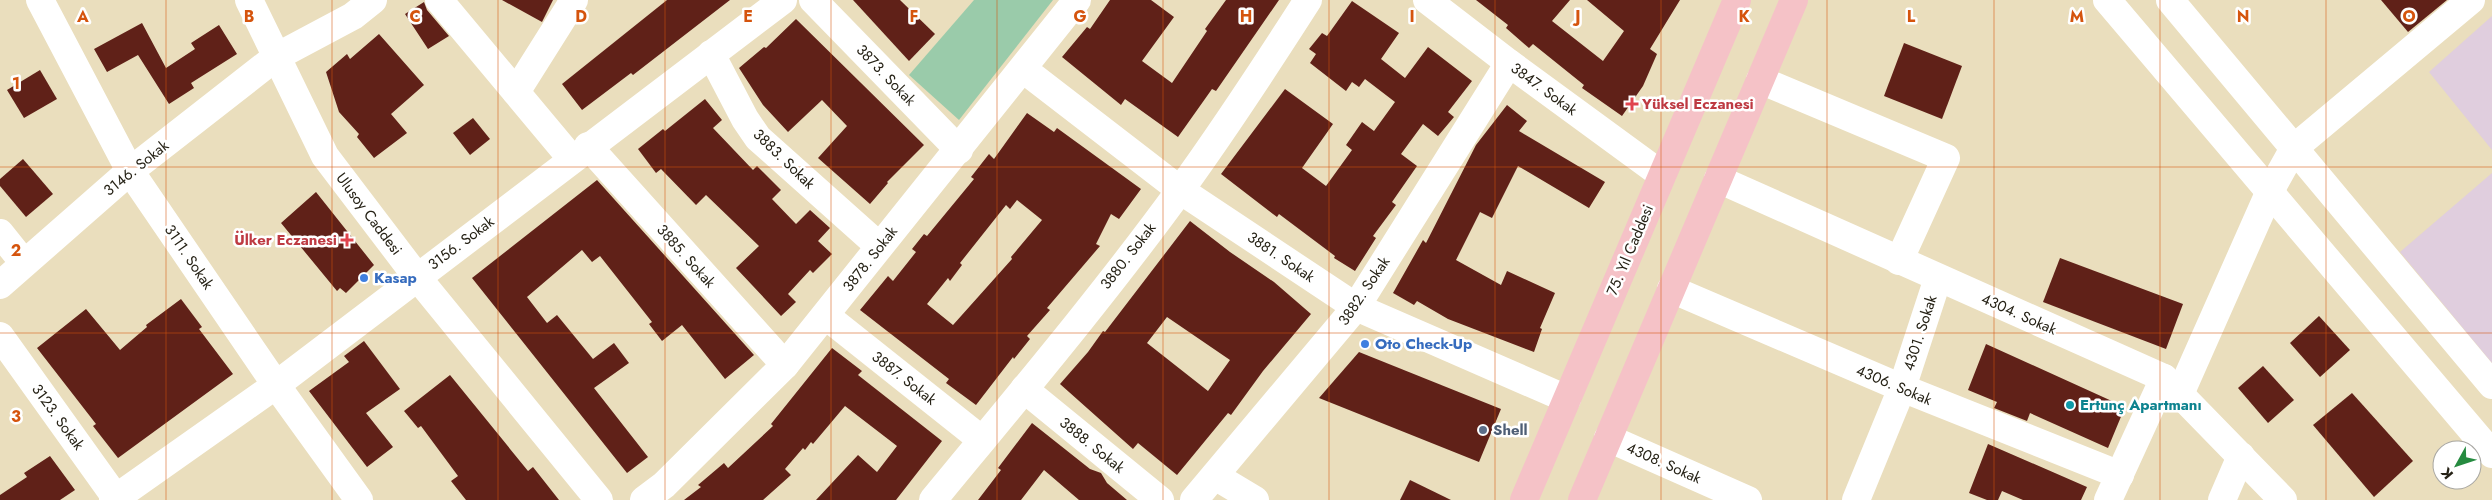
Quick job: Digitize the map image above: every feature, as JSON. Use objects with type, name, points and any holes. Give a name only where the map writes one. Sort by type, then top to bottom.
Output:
[{"type":"main road","name":"75. Yıl Caddesi","points":[[1524,500],[1737,0]]},
{"type":"main road","points":[[1582,500],[1794,0]]},
{"type":"street","name":"3111. Sokak","points":[[40,0],[130,171],[276,385],[359,500]]},
{"type":"street","name":"Ulusoy Caddesi","points":[[249,0],[326,156],[417,277],[599,500]]},
{"type":"street","name":"3146. Sokak","points":[[0,285],[130,171],[276,57],[353,16],[373,0]]},
{"type":"street","name":"3885. Sokak","points":[[439,0],[516,92],[580,152],[785,365]]},
{"type":"street","points":[[516,92],[574,0]]},
{"type":"street","name":"3156. Sokak","points":[[115,499],[276,385],[580,152],[783,0]]},
{"type":"street","name":"3873. Sokak","points":[[813,0],[959,150]]},
{"type":"street","name":"3878. Sokak","points":[[644,500],[664,484],[785,365],[826,316],[879,246],[959,150],[1077,0]]},
{"type":"street","name":"3880. Sokak","points":[[933,500],[1024,390],[1180,190],[1241,105],[1308,0]]},
{"type":"street","name":"3847. Sokak","points":[[1427,0],[1509,63],[1662,175]]},
{"type":"street","points":[[2107,0],[2492,454]]},
{"type":"street","points":[[2170,0],[2492,385]]},
{"type":"street","points":[[2108,500],[2120,475],[2172,386],[2270,191],[2294,148],[2471,0]]},
{"type":"street","name":"3883. Sokak","points":[[711,54],[745,119],[758,138],[879,246]]},
{"type":"street","name":"3882. Sokak","points":[[1194,500],[1356,307],[1509,63]]},
{"type":"street","name":"3881. Sokak","points":[[1023,69],[1180,190],[1356,307],[1567,399]]},
{"type":"street","points":[[1760,80],[1946,158],[1900,261]]},
{"type":"street","name":"4304. Sokak","points":[[1718,179],[2172,386],[2283,500]]},
{"type":"street","points":[[0,233],[24,263]]},
{"type":"street","name":"4301. Sokak","points":[[1856,500],[1902,388],[1938,278]]},
{"type":"street","name":"4306. Sokak","points":[[1671,289],[1902,388],[2120,475]]},
{"type":"street","name":"3887. Sokak","points":[[826,316],[982,440]]},
{"type":"street","name":"3123. Sokak","points":[[0,336],[115,499]]},
{"type":"street","name":"3888. Sokak","points":[[1024,390],[1160,500]]},
{"type":"street","name":"4308. Sokak","points":[[1608,438],[1748,500]]},
{"type":"street","points":[[2222,500],[2241,456]]},
{"type":"street","points":[[1214,476],[1255,500]]},
{"type":"shaded area","points":[[2492,16],[2492,150],[2429,72]]},
{"type":"shaded area","points":[[2492,173],[2492,363],[2400,252]]},
{"type":"green space","points":[[974,0],[1053,0],[959,120],[909,75]]},
{"type":"building","points":[[502,0],[553,0],[542,22]]},
{"type":"building","points":[[667,0],[730,0],[633,75],[631,73],[582,110],[562,84]]},
{"type":"building","points":[[853,0],[900,0],[935,34],[909,61]]},
{"type":"building","points":[[1110,0],[1151,0],[1174,17],[1142,61],[1172,83],[1207,31],[1205,29],[1226,0],[1279,0],[1216,91],[1212,89],[1178,137],[1125,99],[1121,105],[1062,57],[1087,27],[1090,29]]},
{"type":"building","points":[[1476,0],[1570,0],[1552,21],[1603,61],[1624,31],[1587,0],[1680,0],[1650,49],[1657,54],[1643,86],[1622,116],[1582,88],[1584,85],[1533,44],[1529,48],[1506,28],[1508,25]]},
{"type":"building","points":[[2381,0],[2447,0],[2408,32]]},
{"type":"building","points":[[1352,1],[1399,33],[1381,59],[1405,78],[1428,47],[1472,81],[1448,112],[1454,117],[1438,136],[1423,124],[1401,154],[1417,166],[1392,202],[1396,205],[1373,236],[1376,238],[1355,271],[1334,258],[1335,256],[1279,214],[1277,217],[1221,174],[1285,89],[1333,124],[1302,168],[1326,186],[1352,150],[1346,145],[1362,122],[1374,131],[1395,102],[1365,79],[1359,87],[1352,82],[1346,91],[1310,63],[1316,54],[1309,49],[1322,33],[1327,36]]},
{"type":"building","points":[[424,2],[427,10],[449,36],[428,49],[405,14]]},
{"type":"building","points":[[796,19],[924,145],[887,182],[870,204],[818,158],[847,126],[822,100],[788,132],[763,105],[739,68],[764,47],[766,48]]},
{"type":"building","points":[[142,23],[166,68],[195,49],[191,43],[219,25],[237,54],[191,83],[194,88],[169,104],[138,55],[107,72],[94,49]]},
{"type":"building","points":[[379,34],[424,85],[391,114],[407,133],[374,158],[357,137],[359,134],[339,112],[326,72],[347,54],[350,59]]},
{"type":"building","points":[[1904,43],[1962,66],[1942,119],[1884,96]]},
{"type":"building","points":[[40,70],[57,99],[24,118],[7,90]]},
{"type":"building","points":[[705,99],[722,120],[713,128],[753,170],[757,166],[781,190],[772,199],[796,224],[810,210],[830,228],[818,241],[832,254],[813,273],[810,270],[788,294],[796,302],[781,316],[736,268],[759,246],[706,195],[696,205],[661,169],[656,173],[638,149],[663,129],[665,131]]},
{"type":"building","points":[[1507,105],[1527,121],[1519,131],[1605,182],[1589,208],[1518,166],[1492,218],[1480,212],[1456,260],[1501,285],[1507,271],[1555,293],[1540,328],[1542,329],[1534,352],[1448,319],[1417,301],[1414,305],[1393,293],[1423,240],[1426,243],[1476,145]]},
{"type":"building","points":[[1027,113],[1054,132],[1057,128],[1141,189],[1119,219],[1111,214],[1096,244],[1100,246],[1047,308],[1050,310],[1027,336],[1030,339],[1014,359],[1013,357],[976,405],[946,383],[949,379],[860,310],[888,276],[893,281],[916,252],[912,249],[924,234],[927,236],[974,179],[971,177],[989,154],[994,159]],"holes":[[[1017,200],[1042,220],[1011,257],[1012,259],[953,325],[927,304],[948,278],[950,281],[962,265],[960,263],[1006,205],[1010,209]]]},
{"type":"building","points":[[473,118],[490,139],[470,155],[453,133]]},
{"type":"building","points":[[23,159],[53,194],[26,217],[0,186],[0,179]]},
{"type":"building","points":[[597,180],[754,355],[725,379],[682,325],[662,341],[649,324],[652,322],[600,256],[592,262],[582,250],[527,297],[547,323],[557,315],[593,359],[614,343],[629,363],[594,388],[648,457],[627,473],[472,278]]},
{"type":"building","points":[[316,192],[374,265],[346,293],[340,288],[337,291],[281,223]]},
{"type":"building","points":[[1190,221],[1230,252],[1274,282],[1311,314],[1263,371],[1231,415],[1228,413],[1177,475],[1138,443],[1133,449],[1060,384],[1088,352],[1103,331],[1105,332]],"holes":[[[1167,317],[1230,360],[1208,391],[1147,343]]]},
{"type":"building","points":[[2060,258],[2183,304],[2166,349],[2043,302]]},
{"type":"building","points":[[181,299],[202,327],[199,329],[233,374],[118,458],[93,426],[96,424],[37,348],[86,309],[120,350],[147,327],[146,325]]},
{"type":"building","points":[[2319,316],[2350,350],[2320,377],[2290,343]]},
{"type":"building","points":[[364,341],[400,389],[366,413],[393,447],[367,467],[309,391],[349,362],[344,356]]},
{"type":"building","points":[[1986,344],[2125,407],[2108,448],[2030,413],[2027,421],[1994,408],[1997,402],[1968,390]]},
{"type":"building","points":[[832,348],[862,371],[858,375],[942,441],[896,500],[816,500],[858,455],[877,472],[897,446],[845,406],[813,444],[811,442],[805,450],[803,448],[785,469],[791,475],[763,500],[684,500],[701,487],[698,485],[724,463],[728,468],[773,426],[771,424]]},
{"type":"building","points":[[1359,352],[1501,409],[1479,462],[1319,398]]},
{"type":"building","points":[[2263,366],[2294,400],[2268,423],[2238,388]]},
{"type":"building","points":[[450,375],[528,471],[533,467],[559,500],[466,500],[451,481],[458,476],[421,426],[418,428],[404,411]]},
{"type":"building","points":[[2352,393],[2413,461],[2374,497],[2313,425]]},
{"type":"building","points":[[1032,423],[1090,469],[1101,473],[1107,483],[1127,500],[1079,500],[1044,470],[1021,500],[978,500],[1001,470],[998,468]]},
{"type":"building","points":[[1988,444],[2087,487],[2081,500],[2023,500],[2002,491],[1998,500],[1987,500],[1969,493]]},
{"type":"building","points":[[50,456],[75,490],[60,500],[0,500],[0,495],[27,477],[24,473]]},
{"type":"building","points":[[1410,480],[1451,500],[1400,500]]},
{"type":"place","name":"Yüksel Eczanesi","points":[[1632,104]]},
{"type":"place","name":"Ülker Eczanesi","points":[[347,240]]},
{"type":"place","name":"Kasap","points":[[364,278]]},
{"type":"place","name":"Oto Check-Up","points":[[1365,344]]},
{"type":"place","name":"Ertunç Apartmanı","points":[[2070,405]]},
{"type":"place","name":"Shell","points":[[1483,430]]}]
